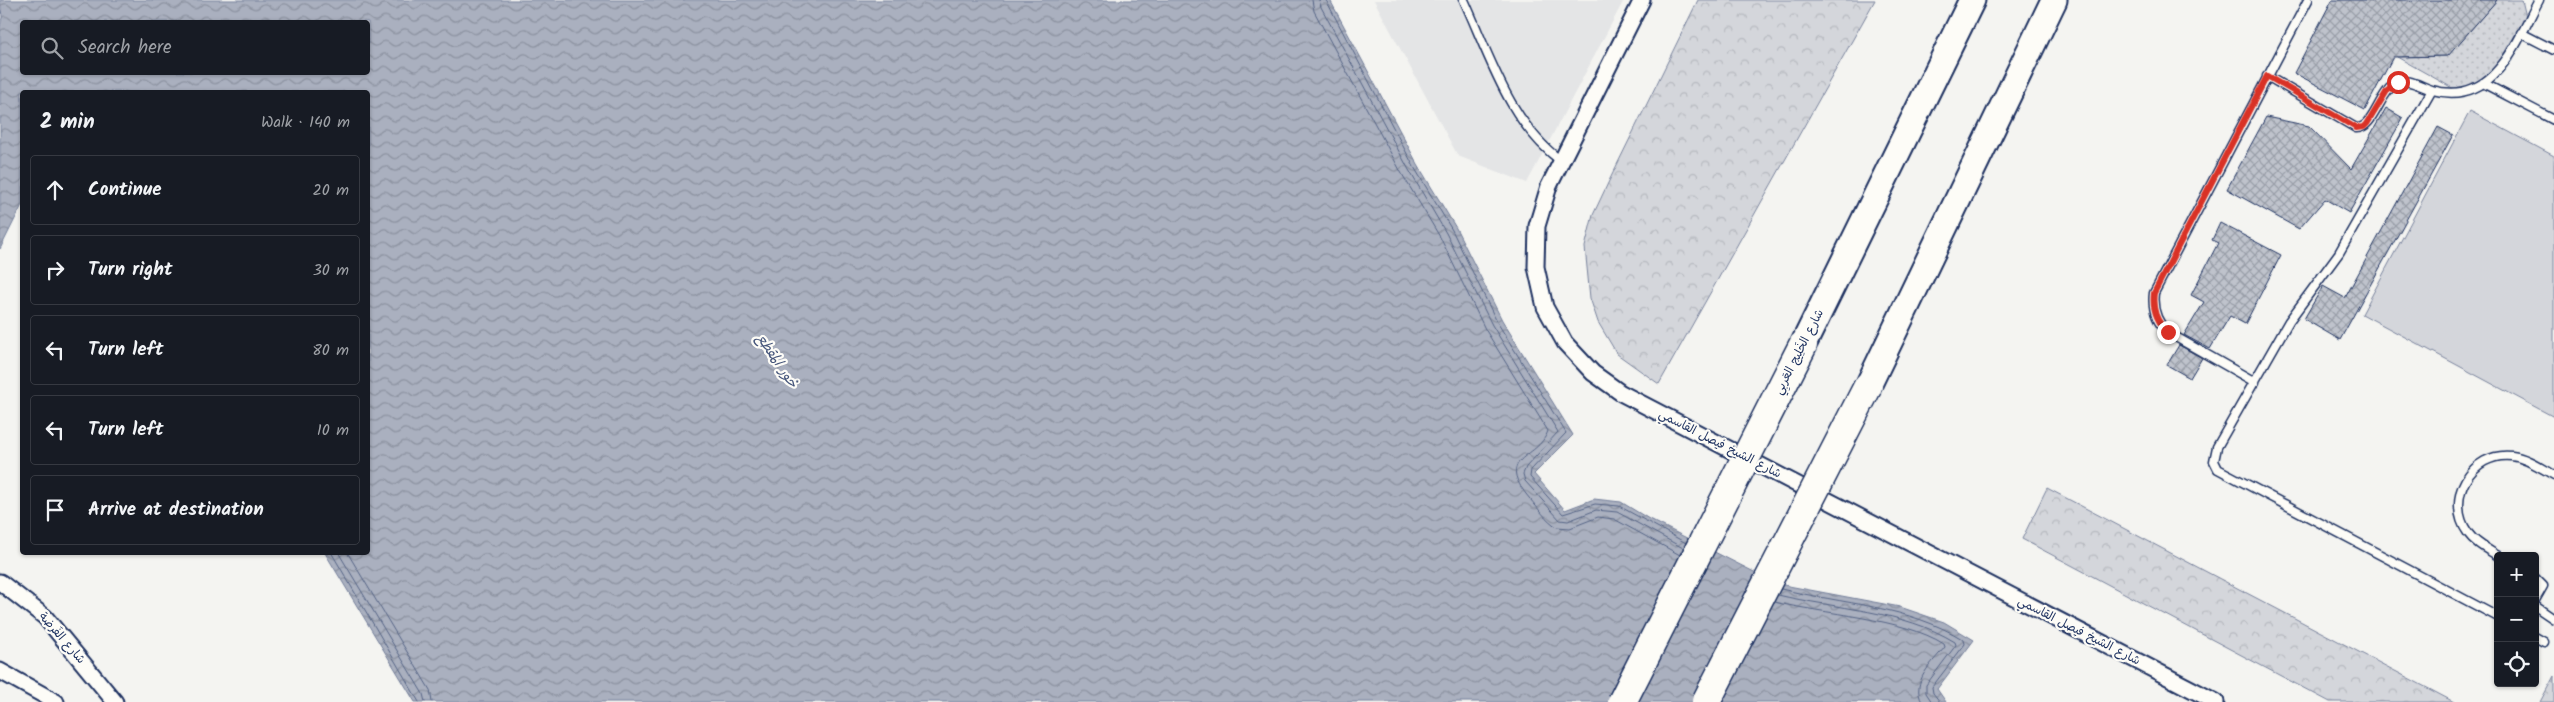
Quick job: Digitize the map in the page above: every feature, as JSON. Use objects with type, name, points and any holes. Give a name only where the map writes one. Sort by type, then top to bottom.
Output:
[{"type":"highway","name":"شارع الخَلِيج العَربِي","points":[[1622,702],[1803,345],[1972,0]]},
{"type":"highway","points":[[1706,702],[1868,386],[2054,0]]},
{"type":"highway","points":[[2021,68],[2066,0]]},
{"type":"street","name":"شارع الشيخ فيصل القاسمي","points":[[1642,0],[1561,160],[1549,186],[1537,226],[1536,267],[1545,307],[1565,343],[1593,373],[1630,397],[2216,702]]},
{"type":"street","name":"شارع الفَرضة","points":[[0,582],[45,617],[115,702]]},
{"type":"street","points":[[0,671],[37,696],[56,702]]},
{"type":"lane","points":[[1464,0],[1510,100],[1523,122],[1542,146],[1561,160]]},
{"type":"lane","points":[[2254,382],[2168,332],[2157,319],[2153,302],[2158,285],[2308,0]]},
{"type":"lane","points":[[2267,76],[2356,128],[2364,127],[2392,86],[2406,81],[2432,90],[2458,91],[2483,83],[2505,64],[2539,0]]},
{"type":"lane","points":[[2521,33],[2554,50]]},
{"type":"lane","points":[[2483,83],[2554,120]]},
{"type":"lane","points":[[2432,90],[2338,253],[2294,313],[2215,452],[2214,461],[2218,469],[2494,616]]},
{"type":"lane","points":[[2494,553],[2473,539],[2462,523],[2459,513],[2460,493],[2468,475],[2484,462],[2503,456],[2523,459],[2554,475]]},
{"type":"lane","points":[[2539,582],[2543,586],[2539,593]]},
{"type":"lane","points":[[2539,609],[2554,619]]},
{"type":"lane","points":[[2539,639],[2544,642]]},
{"type":"shaded area","points":[[1374,0],[1624,0],[1527,183],[1458,156]]},
{"type":"green space","points":[[1698,0],[1875,0],[1659,384],[1617,354],[1598,322],[1590,298],[1585,247],[1593,215]]},
{"type":"green space","points":[[2497,0],[2522,0],[2526,17],[2486,83],[2456,90],[2397,57],[2447,56]]},
{"type":"green space","points":[[2470,111],[2554,156],[2554,417],[2362,314]]},
{"type":"green space","points":[[2047,488],[2454,702],[2330,702],[2022,539]]},
{"type":"green space","points":[[2554,676],[2554,702],[2540,702]]},
{"type":"water","name":"خور المقطع","points":[[0,0],[1330,0],[1418,165],[1456,228],[1502,320],[1573,435],[1534,474],[1565,510],[1594,499],[1621,502],[1649,519],[1778,584],[1900,607],[1944,622],[1974,640],[1937,689],[1946,702],[415,702],[326,555],[370,555],[370,90],[20,90],[20,209],[0,249],[0,27],[2,17]]},
{"type":"building","points":[[2332,0],[2497,0],[2448,56],[2393,57],[2365,110],[2294,73]]},
{"type":"building","points":[[2386,108],[2403,118],[2349,213],[2325,199],[2299,229],[2227,189],[2266,117],[2309,126],[2351,169]]},
{"type":"building","points":[[2438,127],[2453,135],[2340,340],[2304,319],[2323,286],[2345,298]]},
{"type":"building","points":[[2220,223],[2281,255],[2245,324],[2230,316],[2210,349],[2184,335],[2204,302],[2191,295],[2218,243],[2212,240]]},
{"type":"building","points":[[2179,345],[2202,358],[2190,378],[2167,365]]},
{"type":"route","points":[[2168,332],[2161,326],[2154,311],[2154,293],[2267,76],[2356,128],[2364,127],[2367,124],[2387,91],[2398,82]]}]
